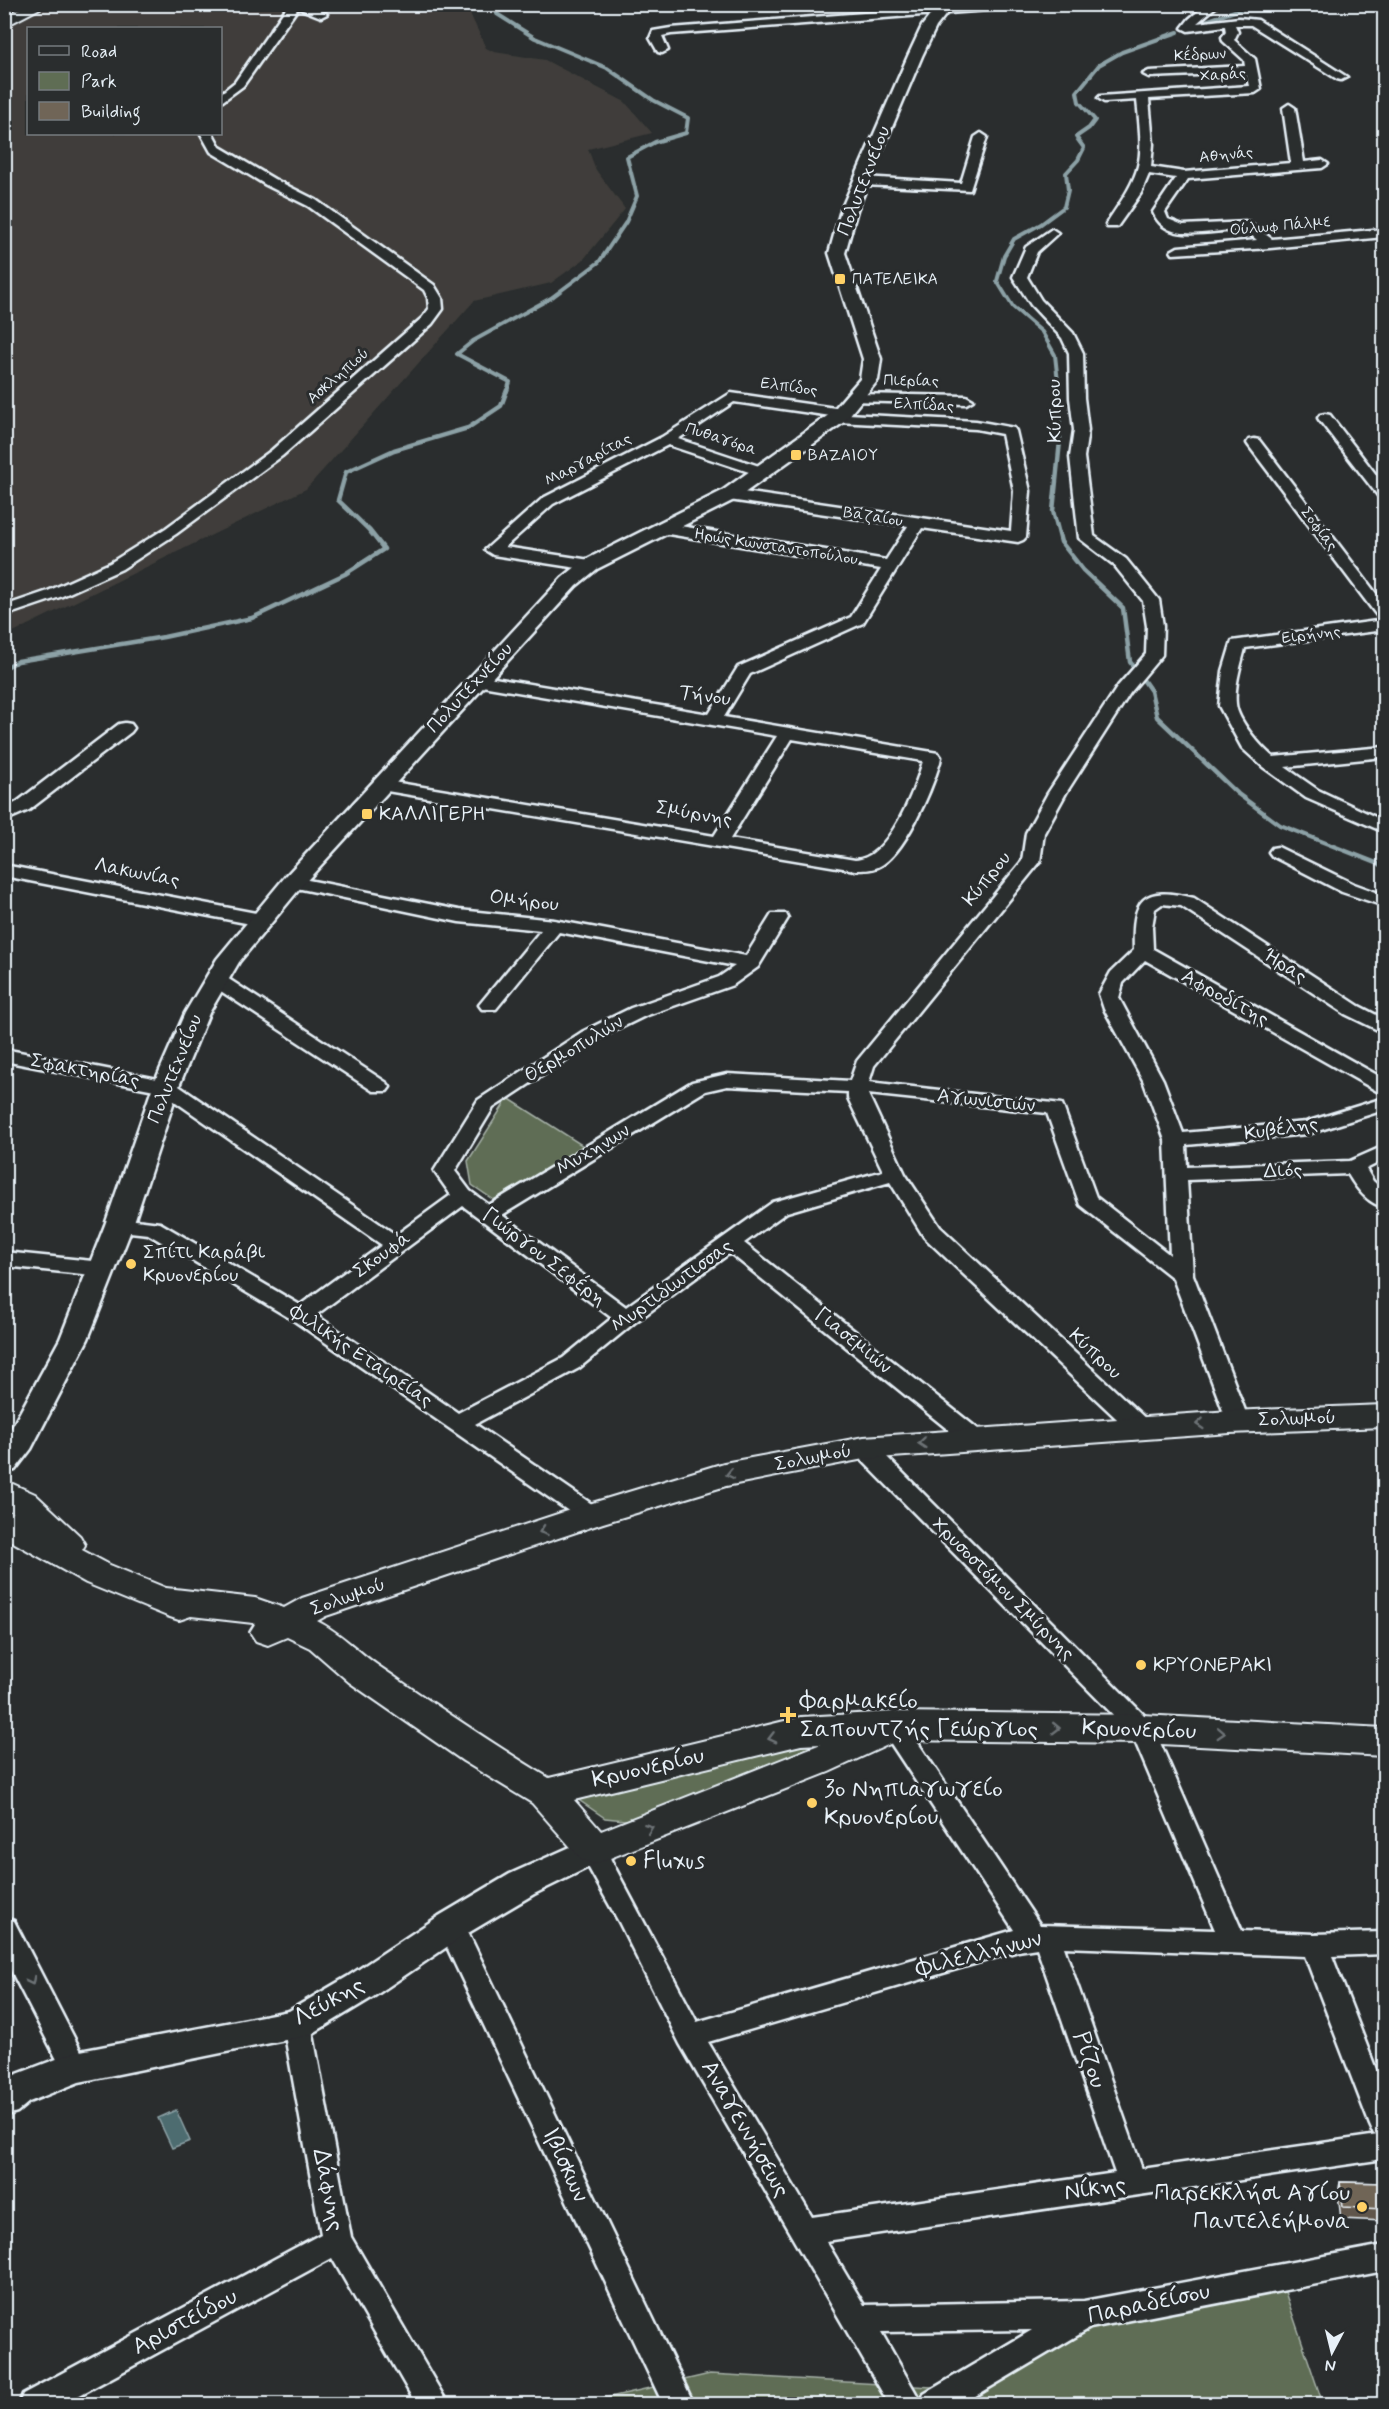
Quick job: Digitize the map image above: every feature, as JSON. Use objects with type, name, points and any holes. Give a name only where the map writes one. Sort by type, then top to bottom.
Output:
[{"type":"highway","points":[[4,7],[10,4]]},
{"type":"main road","points":[[4,22],[41,4]]},
{"type":"main road","name":"Σολωμού","points":[[277,1627],[314,1607],[591,1515],[724,1475],[864,1448],[1238,1422],[1384,1416]]},
{"type":"main road","points":[[4,1492],[23,1502],[98,1574]]},
{"type":"main road","points":[[4,1522],[98,1574],[207,1618],[277,1627],[322,1639],[362,1674],[476,1751],[545,1793],[595,1849]]},
{"type":"main road","name":"Κρυονερίου","points":[[595,1849],[816,1762],[893,1726]]},
{"type":"main road","name":"Κρυονερίου","points":[[545,1793],[801,1731],[893,1726],[1142,1729],[1384,1742]]},
{"type":"street","points":[[222,98],[239,84],[296,4],[321,14]]},
{"type":"street","points":[[662,50],[656,38],[657,33],[671,31],[943,8],[1029,4]]},
{"type":"street","points":[[1214,4],[1188,28],[1229,22],[1258,23],[1341,77]]},
{"type":"street","name":"Πολυτεχνείου","points":[[4,1463],[21,1442],[74,1339],[119,1224],[165,1086],[197,1013],[229,960],[293,882],[476,680],[569,582],[590,565],[729,495],[845,410],[869,380],[873,359],[837,253],[849,210],[915,56],[929,26],[943,8]]},
{"type":"street","name":"Χαράς","points":[[1104,98],[1255,89],[1249,59],[1229,41],[1228,37],[1232,32],[1229,22]]},
{"type":"street","name":"Κέδρων","points":[[1149,74],[1252,69]]},
{"type":"street","points":[[1112,224],[1135,191],[1145,170],[1143,97]]},
{"type":"street","points":[[1289,108],[1298,165]]},
{"type":"street","name":"Ασκληπιού","points":[[4,611],[54,594],[116,566],[171,531],[277,453],[427,321],[436,309],[435,298],[429,288],[406,270],[312,203],[270,182],[215,149],[208,135]]},
{"type":"street","points":[[863,181],[966,187],[981,137]]},
{"type":"street","name":"Αθηνάς","points":[[1270,244],[1248,226],[1183,229],[1163,224],[1159,219],[1159,213],[1184,176],[1322,164]]},
{"type":"street","points":[[1145,170],[1184,176]]},
{"type":"street","name":"Κύπρου","points":[[1052,233],[1031,250],[1020,277],[1035,302],[1068,336],[1076,353],[1077,398],[1081,430],[1077,457],[1087,538],[1120,562],[1151,600],[1155,626],[1155,655],[1124,690],[1057,793],[1035,833],[1031,862],[864,1065],[858,1087],[858,1098],[895,1174],[932,1232],[1141,1428]]},
{"type":"street","name":"Ούλωφ Πάλμε","points":[[1178,251],[1384,233]]},
{"type":"street","name":"Ελπίδος","points":[[730,397],[845,410]]},
{"type":"street","name":"Μαργαρίτας","points":[[590,565],[492,550],[548,501],[626,459],[668,440],[730,397]]},
{"type":"street","name":"Πιερίας","points":[[845,410],[966,400]]},
{"type":"street","name":"Ελπίδας","points":[[845,410],[1009,431],[1022,491],[1018,537]]},
{"type":"street","points":[[1324,418],[1384,494]]},
{"type":"street","name":"Πυθαγόρα","points":[[668,440],[763,472]]},
{"type":"street","name":"Σοφίας","points":[[1254,443],[1384,614]]},
{"type":"street","name":"Βαζαίου","points":[[729,495],[1018,537]]},
{"type":"street","points":[[714,719],[744,671],[857,620],[917,524]]},
{"type":"street","name":"Ηρώς Κωνσταντοπούλου","points":[[662,528],[891,566]]},
{"type":"street","name":"Ειρήνης","points":[[1269,763],[1248,744],[1227,706],[1231,671],[1238,644],[1384,626]]},
{"type":"street","name":"Τήνου","points":[[476,680],[926,756]]},
{"type":"street","points":[[4,816],[23,806],[125,728]]},
{"type":"street","points":[[720,841],[788,732]]},
{"type":"street","points":[[1269,763],[1384,752]]},
{"type":"street","name":"Σμύρνης","points":[[381,785],[720,841],[855,866],[873,863],[884,853],[908,821],[930,768],[932,758],[926,756]]},
{"type":"street","points":[[1269,763],[1312,794],[1384,827]]},
{"type":"street","points":[[1278,852],[1348,888],[1384,901]]},
{"type":"street","name":"Λακωνίας","points":[[4,870],[261,920]]},
{"type":"street","name":"Ομήρου","points":[[293,882],[459,916],[554,926],[751,963]]},
{"type":"street","name":"Ήρας","points":[[1144,952],[1142,914],[1149,904],[1158,900],[1171,899],[1187,902],[1352,1010],[1384,1027]]},
{"type":"street","name":"Θερμοπυλών","points":[[463,1196],[444,1171],[485,1104],[589,1036],[638,1012],[726,981],[751,963],[779,918]]},
{"type":"street","points":[[489,1005],[554,926]]},
{"type":"street","points":[[1144,952],[1131,962],[1112,986],[1109,995],[1119,1019],[1150,1072],[1170,1121],[1175,1140],[1182,1275],[1238,1422]]},
{"type":"street","name":"Αφροδίτης","points":[[1144,952],[1384,1087]]},
{"type":"street","points":[[217,980],[380,1087]]},
{"type":"street","name":"Σφακτηρίας","points":[[4,1055],[165,1086]]},
{"type":"street","name":"Αγωνιστών","points":[[699,1086],[727,1080],[858,1087],[1055,1108],[1087,1200],[1182,1275]]},
{"type":"street","points":[[165,1086],[396,1245]]},
{"type":"street","name":"Μυχηνων","points":[[487,1215],[699,1086]]},
{"type":"street","name":"Κυβέλης","points":[[1175,1140],[1308,1128],[1384,1104]]},
{"type":"street","name":"Διός","points":[[1177,1174],[1354,1167],[1384,1152]]},
{"type":"street","points":[[1354,1167],[1365,1185],[1384,1201]]},
{"type":"street","name":"Μυρτιδιωτισσας","points":[[459,1422],[571,1364],[626,1318],[780,1207],[895,1174]]},
{"type":"street","name":"Γιώργου Σεφέρη","points":[[463,1196],[626,1318]]},
{"type":"street","name":"Σκουφά","points":[[301,1315],[463,1196]]},
{"type":"street","name":"Φιλικής Εταιρείας","points":[[119,1224],[153,1228],[301,1315],[591,1515]]},
{"type":"street","name":"Γιασεμιών","points":[[730,1243],[975,1439]]},
{"type":"street","points":[[4,1259],[102,1269]]},
{"type":"street","name":"Χρυσοστόμου Σμύρνης","points":[[864,1448],[1142,1729]]},
{"type":"street","name":"Ρίζου","points":[[893,1726],[1039,1936],[1133,2184]]},
{"type":"street","points":[[1142,1729],[1234,1943]]},
{"type":"street","name":"Λεύκης","points":[[4,2101],[16,2091],[75,2067],[297,2024],[360,1987],[452,1926],[522,1884],[595,1849]]},
{"type":"street","name":"Αναγεννήσεως","points":[[595,1849],[598,1861],[629,1916],[690,2036],[906,2404]]},
{"type":"street","name":"Ιβίσκων","points":[[452,1926],[679,2404]]},
{"type":"street","points":[[4,1929],[75,2067]]},
{"type":"street","name":"Φιλελλήνων","points":[[690,2036],[1039,1936],[1314,1945],[1384,1943]]},
{"type":"street","points":[[1314,1945],[1384,2125]]},
{"type":"street","name":"Δάφνης","points":[[297,2024],[337,2240],[433,2404]]},
{"type":"street","name":"Νίκης","points":[[805,2231],[1384,2147]]},
{"type":"street","name":"Αριστείδου","points":[[34,2404],[337,2240]]},
{"type":"street","name":"Παραδείσου","points":[[935,2404],[1084,2315],[1384,2258]]},
{"type":"street","points":[[856,2319],[1084,2315]]},
{"type":"shaded area","points":[[5,5],[466,5],[486,48],[494,52],[545,60],[625,102],[652,133],[588,149],[596,170],[625,209],[583,260],[551,283],[474,301],[306,489],[5,636]]},
{"type":"green space","points":[[508,1098],[588,1149],[497,1202],[472,1185],[468,1161]]},
{"type":"green space","points":[[802,1740],[855,1740],[635,1821],[605,1818],[570,1794]]},
{"type":"green space","points":[[1284,2289],[1323,2404],[580,2404],[710,2374],[949,2388],[1084,2315]]},
{"type":"water","points":[[176,2110],[190,2141],[172,2148],[158,2118]]},
{"type":"building","points":[[1340,2182],[1384,2183],[1384,2209],[1343,2207]]},
{"type":"waterway","points":[[496,4],[497,14],[535,38],[607,68],[653,100],[688,118],[686,133],[655,142],[627,157],[637,196],[626,222],[599,262],[551,298],[473,341],[457,354],[510,382],[507,391]]},
{"type":"waterway","points":[[1197,24],[1255,4]]},
{"type":"waterway","points":[[1059,391],[1055,355],[1042,332],[1013,307],[997,281],[1004,256],[1014,239],[1041,224],[1064,207],[1068,190],[1066,173],[1078,160],[1084,148],[1076,137],[1089,128],[1095,120],[1079,102],[1077,92],[1099,65],[1122,52],[1178,32]]},
{"type":"waterway","points":[[4,668],[18,661],[164,637],[252,618],[345,574],[384,549],[369,530],[338,500],[346,472],[394,450],[468,428],[501,406],[507,390]]},
{"type":"waterway","points":[[1059,390],[1060,441],[1053,511],[1061,542],[1083,570],[1123,608],[1130,662],[1134,667]]},
{"type":"waterway","points":[[1144,681],[1151,691],[1157,717],[1238,794],[1280,825],[1384,866]]},
{"type":"place","name":"ΠΑΤΕΛΕΙΚΑ","points":[[840,279]]},
{"type":"place","name":"ΒΑΖΑΙΟΥ","points":[[796,455]]},
{"type":"place","name":"ΚΑΛΛΙΓΕΡΗ","points":[[367,814]]},
{"type":"place","name":"Σπίτι Καράβι Κρυονερίου","points":[[131,1264]]},
{"type":"place","name":"ΚΡΥΟΝΕΡΑΚΙ","points":[[1141,1665]]},
{"type":"place","name":"Φαρμακείο Σαπουντζής Γεώργιος","points":[[788,1715]]},
{"type":"place","name":"3ο Νηπιαγωγείο Κρυονερίου","points":[[812,1803]]},
{"type":"place","name":"Fluxus","points":[[631,1861]]},
{"type":"place","name":"Παρεκκλήσι Αγίου Παντελεήμονα","points":[[1362,2207]]}]
